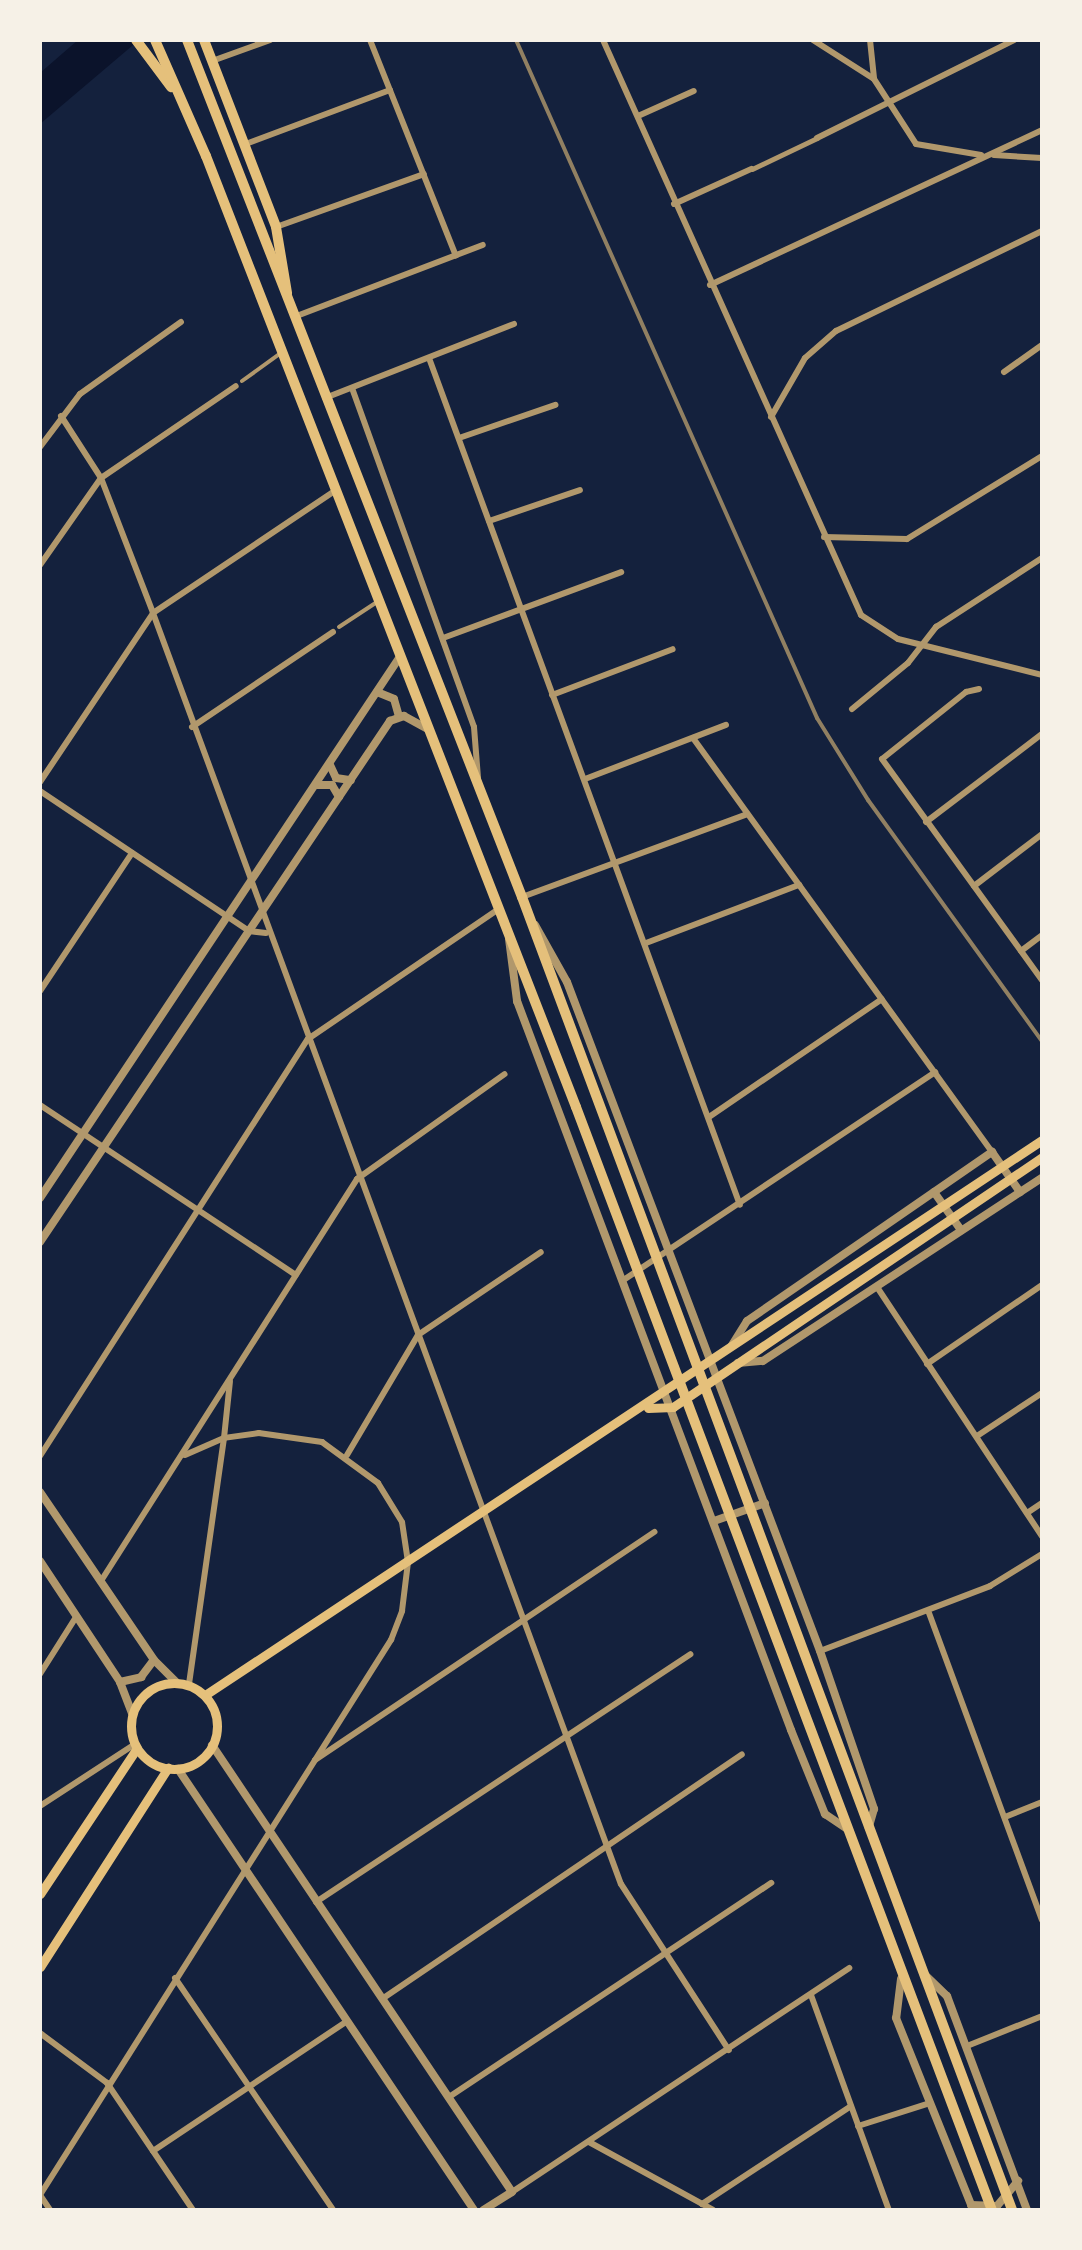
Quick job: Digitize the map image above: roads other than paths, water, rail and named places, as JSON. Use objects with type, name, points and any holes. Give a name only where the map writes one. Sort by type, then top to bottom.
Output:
[{"type":"highway","points":[[136,40],[167,80],[206,156]]},
{"type":"highway","points":[[155,40],[206,156],[333,492],[576,1108],[901,1979],[992,2210]]},
{"type":"highway","points":[[187,40],[522,897],[594,1099],[1012,2210]]},
{"type":"highway","points":[[204,40],[276,227],[288,270],[287,299]]},
{"type":"main road","points":[[205,1695],[645,1408],[1042,1140]]},
{"type":"main road","points":[[645,1408],[673,1407],[1042,1157]]},
{"type":"main road","points":[[40,1894],[136,1746],[132,1714],[157,1686],[176,1682],[205,1695],[217,1719],[212,1745],[173,1768],[40,1966]]},
{"type":"main road","points":[[136,1746],[173,1768]]},
{"type":"street","points":[[211,62],[270,40]]},
{"type":"street","points":[[370,40],[456,256]]},
{"type":"street","points":[[603,40],[861,615],[879,630],[923,646],[1040,672]]},
{"type":"street","points":[[812,40],[874,79]]},
{"type":"street","points":[[870,40],[874,79],[916,144],[987,155],[1042,158]]},
{"type":"street","points":[[674,204],[1014,40]]},
{"type":"street","points":[[243,145],[390,90]]},
{"type":"street","points":[[638,116],[694,91]]},
{"type":"street","points":[[710,285],[1042,130]]},
{"type":"street","points":[[276,227],[424,174]]},
{"type":"street","points":[[770,417],[805,358],[836,331],[1042,231]]},
{"type":"street","points":[[294,316],[483,245]]},
{"type":"street","points":[[40,447],[61,416],[90,386],[181,322]]},
{"type":"street","points":[[325,398],[514,324]]},
{"type":"street","points":[[1004,372],[1042,345]]},
{"type":"street","points":[[429,358],[740,1205]]},
{"type":"street","points":[[40,565],[100,478],[239,383]]},
{"type":"street","points":[[352,388],[474,727],[478,784]]},
{"type":"street","points":[[459,438],[555,405]]},
{"type":"street","points":[[61,416],[100,478],[153,613],[260,915],[567,1732],[606,1846],[662,1952],[729,2050]]},
{"type":"street","points":[[824,537],[907,539],[1042,456]]},
{"type":"street","points":[[489,522],[580,490]]},
{"type":"street","points":[[40,782],[153,613],[333,492]]},
{"type":"street","points":[[852,709],[923,646],[944,621],[1042,558]]},
{"type":"street","points":[[443,638],[621,572]]},
{"type":"street","points":[[192,727],[336,630]]},
{"type":"street","points":[[552,695],[673,649]]},
{"type":"street","points":[[40,1198],[399,658]]},
{"type":"street","points":[[980,689],[882,757],[1042,980]]},
{"type":"street","points":[[378,692],[394,699],[399,716],[426,728]]},
{"type":"street","points":[[40,1242],[350,780],[399,716]]},
{"type":"street","points":[[585,779],[726,725]]},
{"type":"street","points":[[926,822],[1042,734]]},
{"type":"street","points":[[693,738],[1020,1192]]},
{"type":"street","points":[[330,765],[336,778],[350,780]]},
{"type":"street","points":[[317,785],[332,785],[339,797]]},
{"type":"street","points":[[40,790],[249,931],[267,933]]},
{"type":"street","points":[[522,897],[747,814]]},
{"type":"street","points":[[974,886],[1042,834]]},
{"type":"street","points":[[40,991],[132,852]]},
{"type":"street","points":[[646,944],[799,885]]},
{"type":"street","points":[[40,1456],[308,1039],[497,910]]},
{"type":"street","points":[[528,917],[551,945],[713,1362],[874,1808],[868,1831]]},
{"type":"street","points":[[1021,951],[1042,935]]},
{"type":"street","points":[[509,939],[517,1001],[668,1392],[819,1804],[830,1822],[846,1828]]},
{"type":"street","points":[[709,1117],[882,999]]},
{"type":"street","points":[[625,1279],[935,1072]]},
{"type":"street","points":[[101,1581],[358,1179],[505,1074]]},
{"type":"street","points":[[40,1104],[296,1275]]},
{"type":"street","points":[[730,1350],[747,1321],[992,1152]]},
{"type":"street","points":[[738,1363],[763,1362],[1042,1178]]},
{"type":"street","points":[[934,1192],[961,1230]]},
{"type":"street","points":[[348,1455],[418,1335],[541,1252]]},
{"type":"street","points":[[927,1364],[1042,1285]]},
{"type":"street","points":[[878,1287],[1042,1536]]},
{"type":"street","points":[[189,1685],[230,1381]]},
{"type":"street","points":[[977,1436],[1042,1393]]},
{"type":"street","points":[[50,2210],[40,2195],[390,1640],[408,1562],[392,1501],[348,1455],[296,1436],[224,1438],[184,1455]]},
{"type":"street","points":[[40,1492],[154,1660],[176,1682]]},
{"type":"street","points":[[714,1521],[765,1503]]},
{"type":"street","points":[[1027,1513],[1042,1503]]},
{"type":"street","points":[[312,1762],[654,1532]]},
{"type":"street","points":[[820,1651],[929,1613],[1042,1554]]},
{"type":"street","points":[[40,1561],[120,1682],[132,1714]]},
{"type":"street","points":[[929,1613],[1038,1895],[1042,1920]]},
{"type":"street","points":[[40,1674],[76,1617]]},
{"type":"street","points":[[316,1902],[690,1654]]},
{"type":"street","points":[[120,1682],[142,1678],[154,1660]]},
{"type":"street","points":[[212,1745],[512,2192]]},
{"type":"street","points":[[40,1806],[136,1746]]},
{"type":"street","points":[[382,1999],[742,1754]]},
{"type":"street","points":[[173,1768],[474,2210]]},
{"type":"street","points":[[1005,1817],[1042,1802]]},
{"type":"street","points":[[449,2097],[771,1883]]},
{"type":"street","points":[[482,2210],[850,1968]]},
{"type":"street","points":[[920,1971],[944,1990],[1027,2210]]},
{"type":"street","points":[[176,1978],[333,2210]]},
{"type":"street","points":[[901,1979],[896,2018],[972,2208],[997,2206],[1018,2181]]},
{"type":"street","points":[[811,1995],[889,2210]]},
{"type":"street","points":[[967,2046],[1042,2016]]},
{"type":"street","points":[[153,2151],[346,2022]]},
{"type":"street","points":[[40,2034],[108,2082],[192,2210]]},
{"type":"street","points":[[858,2126],[930,2103]]},
{"type":"street","points":[[702,2204],[850,2106]]},
{"type":"street","points":[[588,2142],[713,2210]]},
{"type":"lane","points":[[239,383],[281,354]]},
{"type":"lane","points":[[336,630],[376,602]]},
{"type":"water","points":[[78,40],[139,40],[40,124],[40,73]]},
{"type":"railway","points":[[516,40],[817,718],[868,800],[1042,1041]]}]
